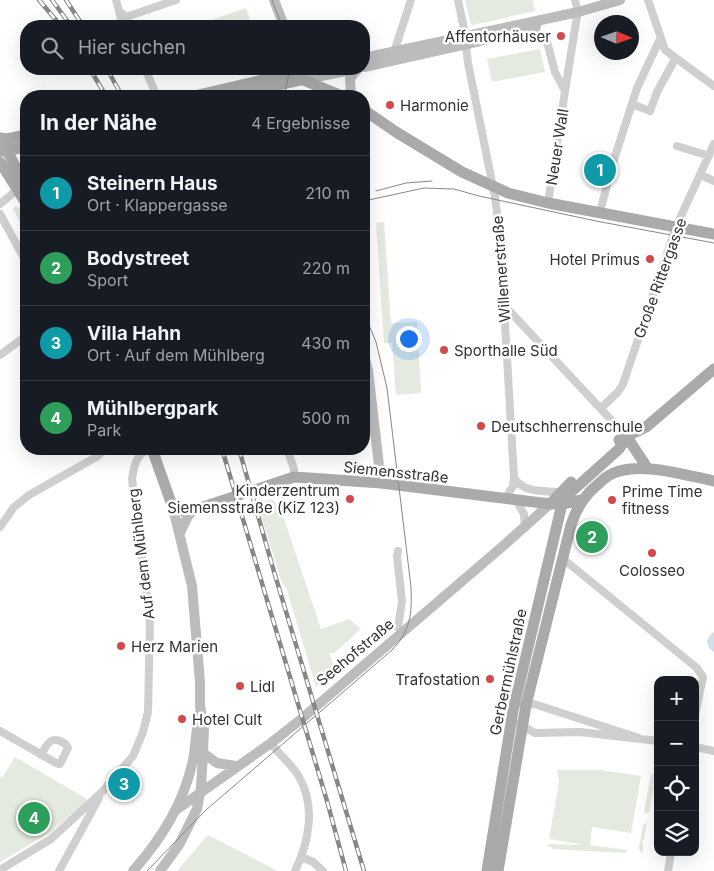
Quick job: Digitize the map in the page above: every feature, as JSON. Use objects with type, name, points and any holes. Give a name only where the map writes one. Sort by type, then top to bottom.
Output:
[{"type":"main road","points":[[274,0],[282,20]]},
{"type":"main road","points":[[370,65],[620,0]]},
{"type":"main road","points":[[370,57],[525,30],[578,12]]},
{"type":"main road","points":[[248,90],[287,75]]},
{"type":"main road","points":[[291,75],[327,90]]},
{"type":"main road","points":[[229,90],[301,80],[308,75]]},
{"type":"main road","points":[[318,75],[334,90]]},
{"type":"main road","points":[[351,90],[350,78],[352,75]]},
{"type":"main road","points":[[370,114],[462,172],[508,193],[714,234]]},
{"type":"main road","points":[[20,136],[0,138],[20,185]]},
{"type":"main road","points":[[4,151],[20,148]]},
{"type":"main road","points":[[0,162],[4,174],[20,187]]},
{"type":"main road","name":"Seehofstraße","points":[[176,810],[271,743],[525,528],[556,504],[560,492],[620,440],[646,427],[714,369]]},
{"type":"main road","points":[[370,401],[381,483]]},
{"type":"main road","points":[[638,452],[639,442],[646,427]]},
{"type":"main road","points":[[626,437],[648,469]]},
{"type":"main road","name":"Seehofstraße","points":[[578,486],[619,449],[626,437]]},
{"type":"main road","points":[[133,871],[160,838],[183,795],[193,758],[200,706],[200,682],[192,586],[173,508],[152,455]]},
{"type":"main road","points":[[582,500],[608,476],[622,470],[648,469],[714,481]]},
{"type":"main road","name":"Siemensstraße","points":[[173,508],[184,511],[194,510],[294,477],[381,483],[556,504],[582,500]]},
{"type":"main road","name":"Gerbermühlstraße","points":[[491,870],[513,711],[556,504],[578,486]]},
{"type":"main road","name":"Gerbermühlstraße","points":[[491,870],[526,705],[562,558],[574,514],[582,500]]},
{"type":"main road","points":[[180,533],[188,516],[194,510]]},
{"type":"main road","points":[[160,871],[183,836],[197,809],[200,793],[204,728],[200,706]]},
{"type":"main road","points":[[203,753],[217,763],[236,766]]},
{"type":"street","points":[[116,0],[127,20]]},
{"type":"street","points":[[121,20],[124,15],[176,0]]},
{"type":"street","points":[[394,52],[410,0]]},
{"type":"street","name":"Willemerstraße","points":[[458,0],[499,228],[514,478],[510,499]]},
{"type":"street","name":"Neuer Wall","points":[[548,202],[565,91],[574,47],[578,12],[576,0]]},
{"type":"street","points":[[648,0],[665,50],[714,86]]},
{"type":"street","name":"Neuer Wall","points":[[525,30],[538,33],[547,42],[555,72],[565,91]]},
{"type":"street","points":[[600,212],[612,166],[637,88],[660,39]]},
{"type":"street","points":[[632,104],[650,111],[657,92],[675,59]]},
{"type":"street","points":[[148,75],[154,90]]},
{"type":"street","name":"Große Rittergasse","points":[[601,408],[618,392],[623,384],[676,227],[714,144]]},
{"type":"street","points":[[677,146],[709,156]]},
{"type":"street","points":[[701,175],[714,181]]},
{"type":"street","points":[[0,204],[20,190]]},
{"type":"street","points":[[0,214],[20,251]]},
{"type":"street","points":[[504,305],[626,437]]},
{"type":"street","points":[[0,355],[20,340]]},
{"type":"street","points":[[0,527],[14,508],[29,495],[99,455]]},
{"type":"street","name":"Auf dem Mühlberg","points":[[0,870],[51,839],[102,792],[133,756],[143,732],[148,712],[150,620],[132,478],[139,455]]},
{"type":"street","points":[[289,455],[294,469],[294,477]]},
{"type":"street","points":[[514,478],[526,489],[560,492]]},
{"type":"street","points":[[510,499],[524,514],[525,528]]},
{"type":"street","points":[[398,550],[402,600],[398,627]]},
{"type":"street","points":[[562,558],[697,668],[703,676],[699,695]]},
{"type":"street","points":[[639,738],[534,704],[526,705],[513,711],[518,723],[522,727],[536,733],[580,732],[654,740]]},
{"type":"street","points":[[0,731],[41,755]]},
{"type":"street","points":[[271,743],[298,775],[309,802],[310,818],[302,857],[295,871]]},
{"type":"street","points":[[699,748],[714,751]]},
{"type":"street","points":[[59,871],[102,792]]},
{"type":"street","points":[[668,871],[670,856]]},
{"type":"street","points":[[302,857],[313,862],[323,871]]},
{"type":"shaded area","points":[[465,0],[533,0],[535,11],[473,25],[471,24]]},
{"type":"shaded area","points":[[246,8],[250,20],[211,20]]},
{"type":"shaded area","points":[[540,49],[545,72],[492,82],[487,59]]},
{"type":"shaded area","points":[[15,206],[20,209],[20,221],[13,209]]},
{"type":"shaded area","points":[[384,222],[391,323],[417,322],[421,393],[396,395],[392,343],[384,343],[376,223]]},
{"type":"shaded area","points":[[270,499],[275,501],[285,522],[321,629],[349,619],[361,629],[334,653],[329,653],[336,672],[316,687],[286,587],[282,583],[262,519],[263,510],[261,503]]},
{"type":"shaded area","points":[[714,632],[714,652],[707,642]]},
{"type":"shaded area","points":[[15,757],[87,799],[84,804],[51,832],[0,862],[0,777],[2,778]]},
{"type":"shaded area","points":[[557,770],[601,770],[641,776],[631,833],[592,827],[590,845],[627,850],[626,853],[553,849],[548,847],[548,844],[585,845],[549,839],[559,782]]},
{"type":"shaded area","points":[[651,774],[654,775],[654,783],[652,784],[654,787],[649,813],[644,813]]},
{"type":"shaded area","points":[[647,822],[644,840],[642,841],[643,853],[640,852],[639,846],[643,826]]},
{"type":"shaded area","points":[[208,835],[278,871],[177,871]]},
{"type":"tram line","points":[[272,0],[280,20]]},
{"type":"tram line","points":[[285,90],[289,75]]},
{"type":"tram line","points":[[376,191],[406,183],[432,181]]},
{"type":"tram line","points":[[370,200],[424,188],[454,189],[596,221],[714,243]]},
{"type":"tram line","points":[[147,871],[206,810],[392,650],[407,628],[411,605],[411,587],[387,388],[376,342],[370,328]]},
{"type":"railway","points":[[39,0],[56,20]]},
{"type":"railway","points":[[52,0],[67,20]]},
{"type":"railway","points":[[66,0],[79,20]]},
{"type":"railway","points":[[94,75],[102,90]]},
{"type":"railway","points":[[110,75],[119,90]]},
{"type":"railway","points":[[224,455],[327,801],[346,871]]},
{"type":"railway","points":[[241,455],[364,871]]},
{"type":"place","name":"Affentorhäuser","points":[[561,36]]},
{"type":"place","name":"Harmonie","points":[[390,105]]},
{"type":"place","name":"Steinern Haus","points":[[600,170]]},
{"type":"place","name":"Hotel Primus","points":[[650,259]]},
{"type":"place","name":"Sporthalle Süd","points":[[444,350]]},
{"type":"place","name":"Deutschherrenschule","points":[[481,426]]},
{"type":"place","name":"Kinderzentrum Siemensstraße (KiZ 123)","points":[[350,499]]},
{"type":"place","name":"Prime Time fitness","points":[[612,500]]},
{"type":"place","name":"Bodystreet","points":[[592,537]]},
{"type":"place","name":"Colosseo","points":[[652,553]]},
{"type":"place","name":"Herz Marien","points":[[121,646]]},
{"type":"place","name":"Trafostation","points":[[490,679]]},
{"type":"place","name":"Lidl","points":[[240,686]]},
{"type":"place","name":"Hotel Cult","points":[[182,719]]},
{"type":"place","name":"Villa Hahn","points":[[124,784]]},
{"type":"place","name":"Mühlbergpark","points":[[34,818]]}]
